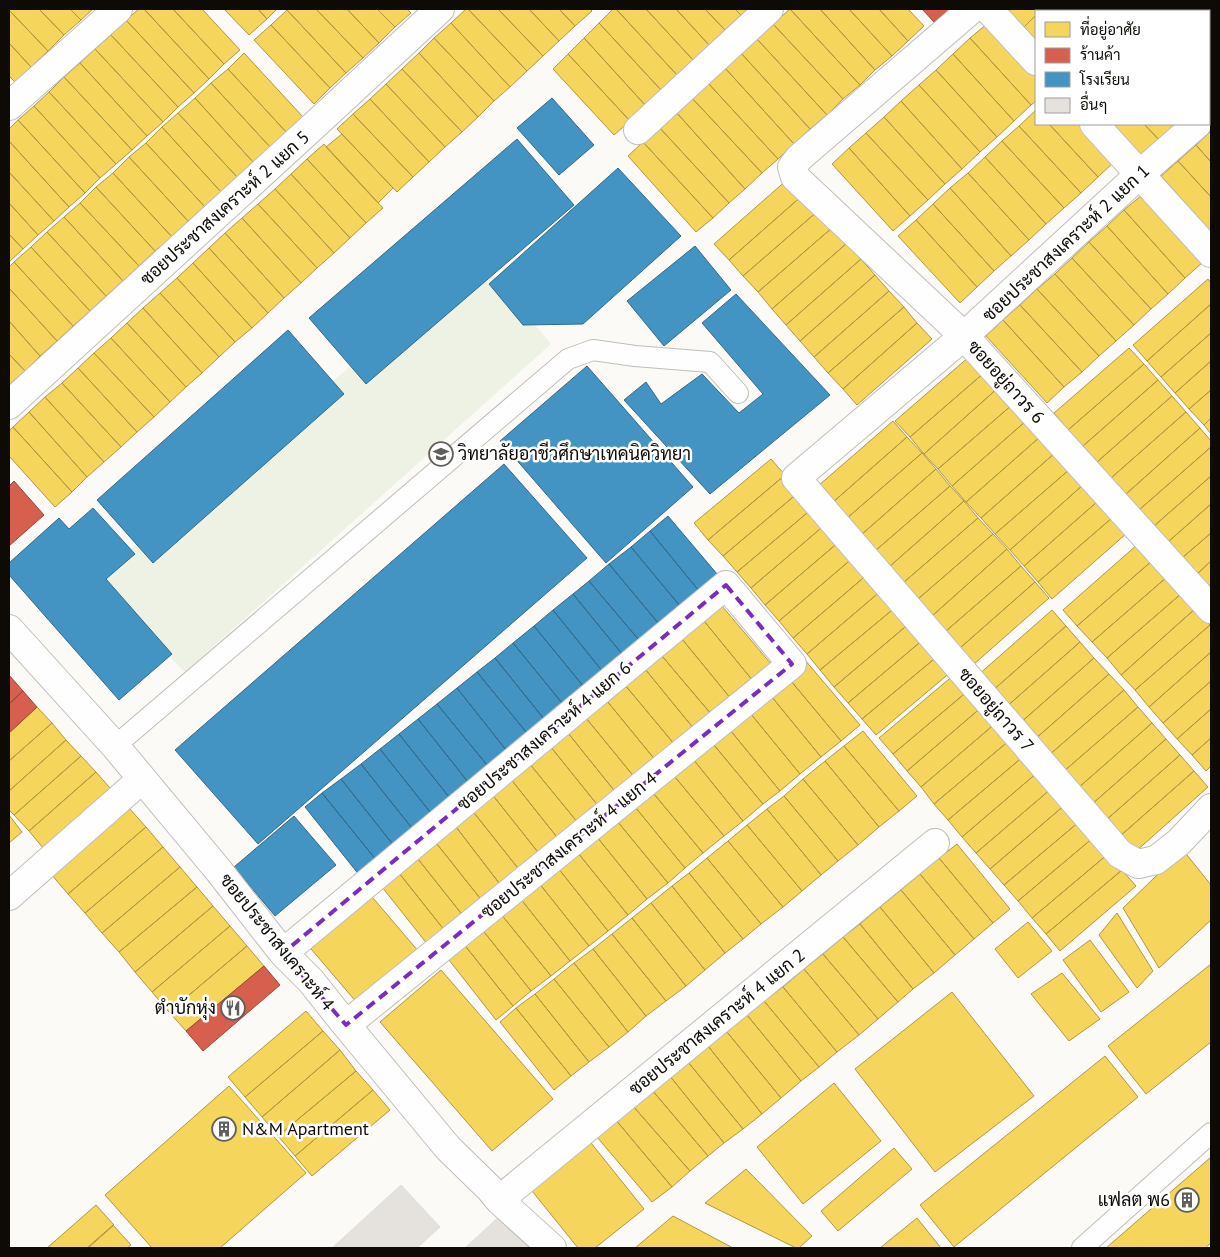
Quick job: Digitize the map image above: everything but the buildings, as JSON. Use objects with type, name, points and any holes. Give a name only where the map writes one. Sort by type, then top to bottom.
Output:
[{"type":"street","points":[[9,106],[118,9]]},
{"type":"street","name":"ซอยประชาสงเคราะห์ 2 แยก 5","points":[[9,405],[440,9]]},
{"type":"street","points":[[638,130],[769,9]]},
{"type":"street","name":"ซอยอยู่ถาวร 6","points":[[972,9],[799,158],[792,167],[795,177],[964,336],[1211,608]]},
{"type":"street","points":[[988,9],[1035,60]]},
{"type":"street","points":[[1095,125],[1211,253]]},
{"type":"street","name":"ซอยประชาสงเคราะห์ 2 แยก 1","points":[[796,478],[964,336],[1196,125]]},
{"type":"street","name":"ซอยอยู่ถาวร 7","points":[[796,478],[1120,854],[1138,864],[1156,860],[1179,842],[1211,808]]},
{"type":"street","name":"ซอยประชาสงเคราะห์ 4 แยก 6","points":[[283,953],[726,585],[792,664]]},
{"type":"street","name":"ซอยประชาสงเคราะห์ 4","points":[[9,629],[115,746],[219,871],[283,953],[311,981],[448,1148],[490,1188],[499,1200],[552,1248]]},
{"type":"street","name":"ซอยประชาสงเคราะห์ 4 แยก 4","points":[[346,1026],[792,664]]},
{"type":"street","points":[[9,896],[142,779]]},
{"type":"street","name":"ซอยประชาสงเคราะห์ 4 แยก 2","points":[[499,1200],[935,843]]},
{"type":"lane","points":[[115,746],[568,359],[593,350],[635,356],[710,362],[738,393]]},
{"type":"lane","points":[[1082,1248],[1211,1133]]},
{"type":"highlighted area","points":[[726,585],[792,664],[346,1025],[283,953]]},
{"type":"shaded area","points":[[480,259],[551,344],[185,672],[92,581]]},
{"type":"place","name":"วิทยาลัยอาชีวศึกษาเทคนิควิทยา","points":[[441,454]]},
{"type":"place","name":"ตำบักหุ่ง","points":[[233,1008]]},
{"type":"place","name":"N&M Apartment","points":[[224,1129]]},
{"type":"place","name":"แฟลต พ6","points":[[1187,1200]]}]
